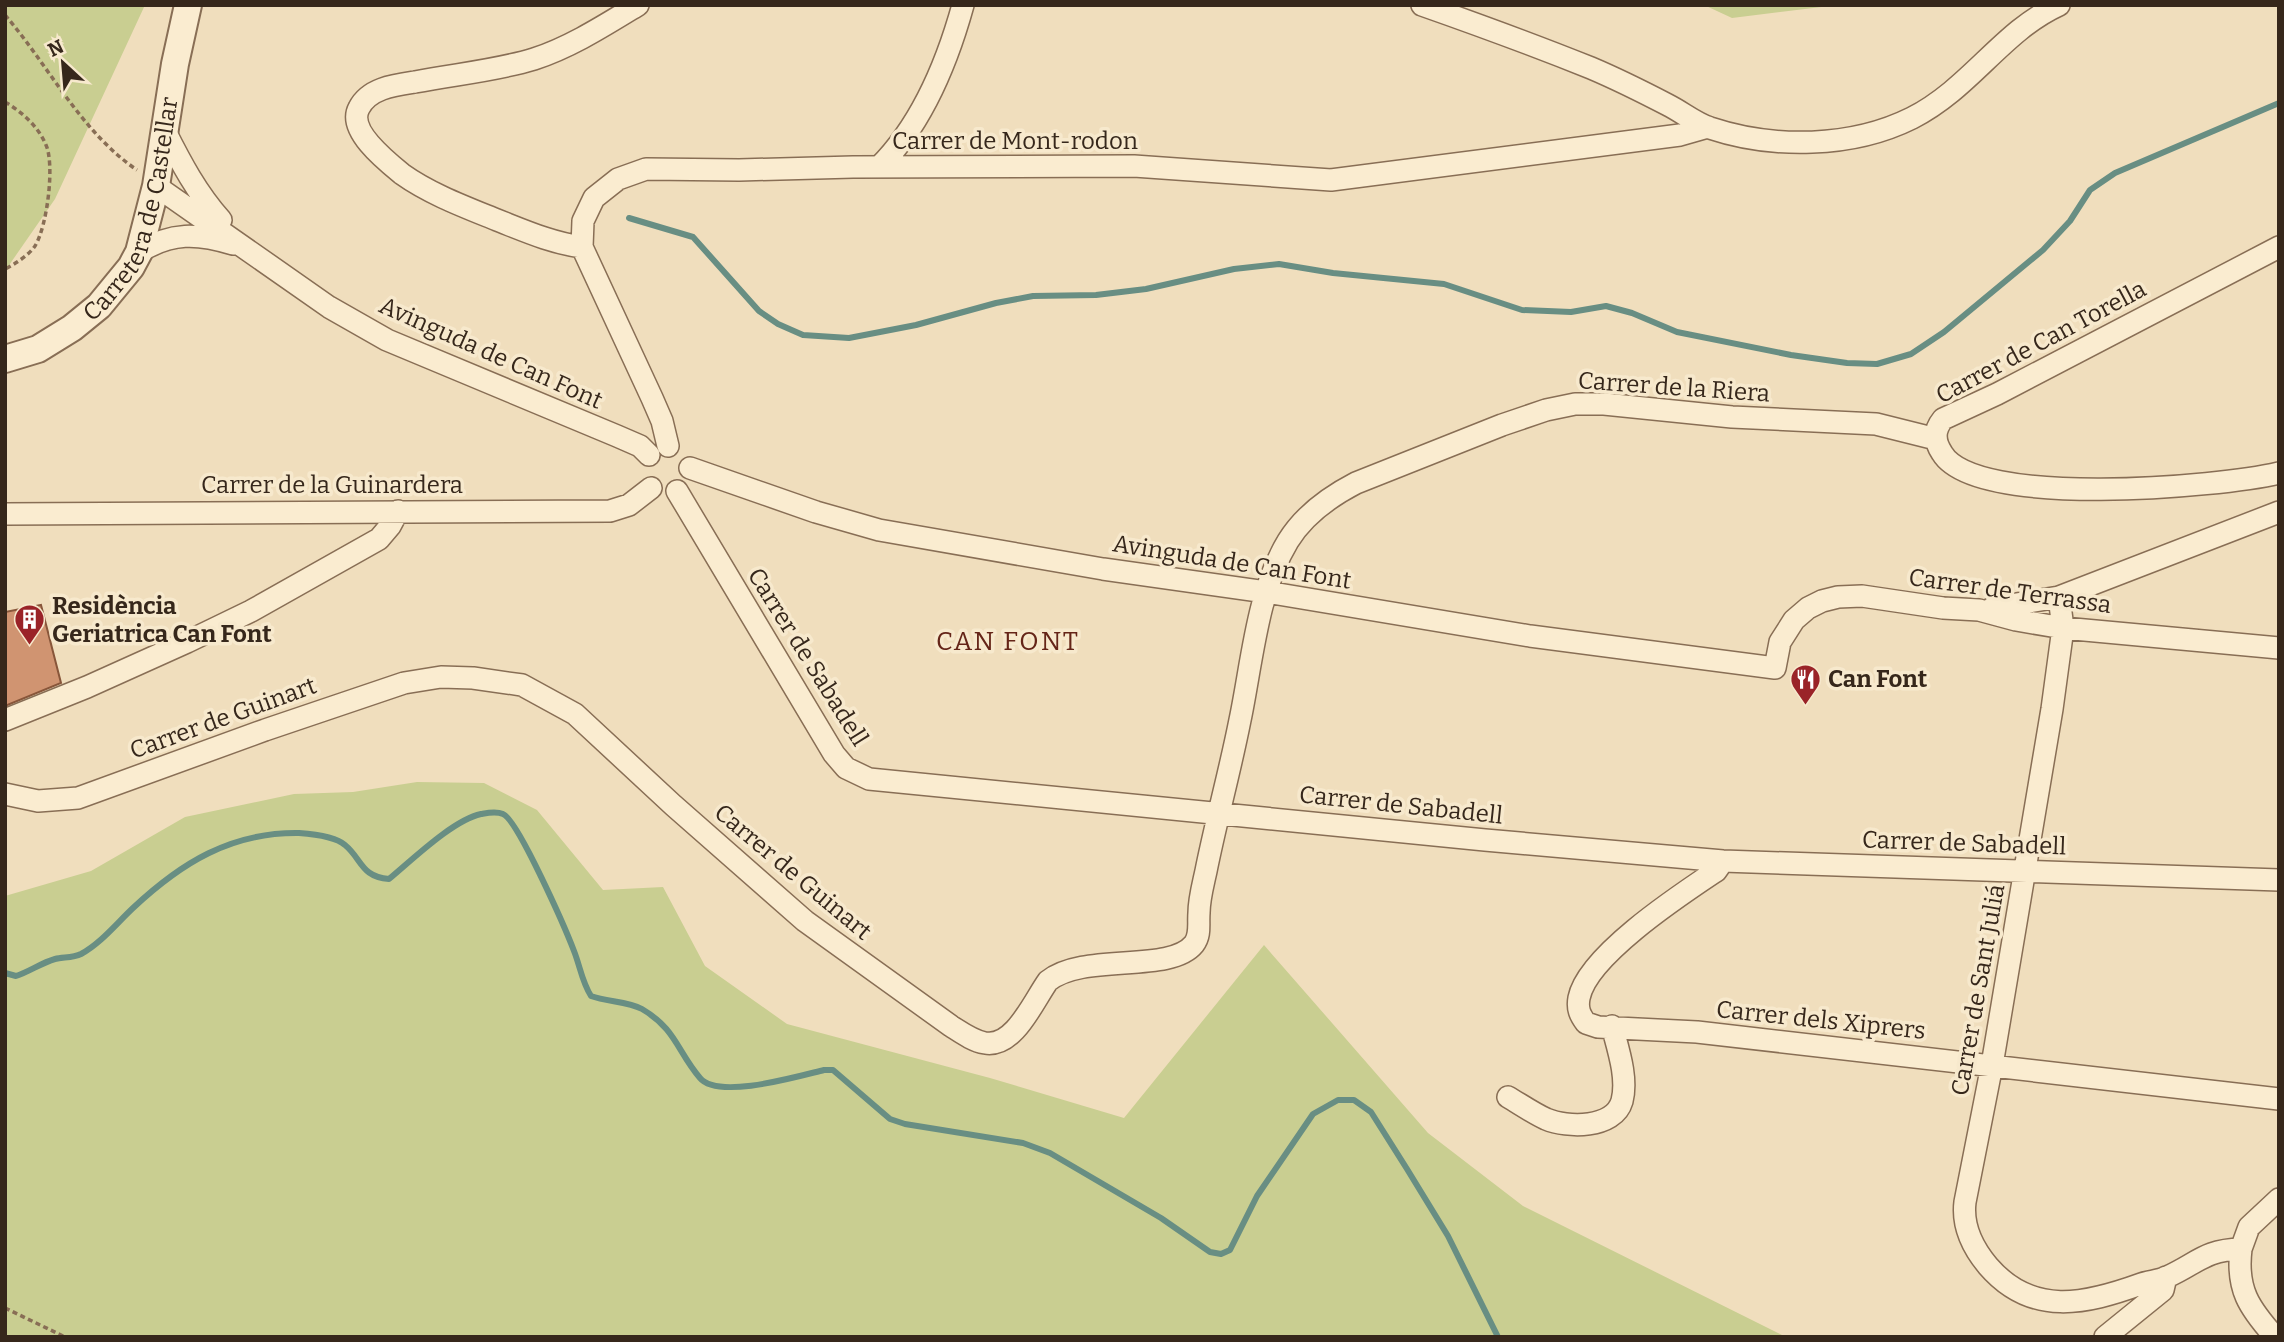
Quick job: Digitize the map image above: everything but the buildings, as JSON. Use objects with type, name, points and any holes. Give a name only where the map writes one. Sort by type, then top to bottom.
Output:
[{"type":"street","name":"Carretera de Castellar","points":[[5,359],[38,349],[72,328],[99,306],[116,287],[139,252],[157,181],[177,52],[188,5]]},
{"type":"street","points":[[638,5],[592,32],[537,58],[380,90],[362,102],[355,118],[363,135],[391,166],[410,179],[468,209],[553,243],[582,247],[657,409],[659,450]]},
{"type":"street","points":[[879,167],[896,150],[916,120],[940,72],[963,5]]},
{"type":"street","points":[[1422,5],[1593,69],[1708,127],[1766,141],[1834,139],[1880,132],[1915,117],[1950,95],[2019,30],[2039,15],[2059,5]]},
{"type":"street","name":"Carrer de Mont-rodon","points":[[582,247],[583,220],[594,198],[618,180],[646,169],[1134,166],[1331,180],[1681,135],[1708,127]]},
{"type":"street","name":"Avinguda de Can Font","points":[[164,131],[186,174],[205,202],[245,248]]},
{"type":"street","name":"Avinguda de Can Font","points":[[157,181],[329,307],[387,340],[640,446],[659,450]]},
{"type":"street","name":"Avinguda de Can Font","points":[[139,252],[157,241],[188,236],[218,239],[245,248]]},
{"type":"street","name":"Carrer de Can Torella","points":[[2279,247],[1943,419],[1937,426],[1939,448],[1952,466],[1982,476],[2020,483],[2132,490],[2224,483],[2279,473]]},
{"type":"street","name":"Carrer de la Riera","points":[[1266,592],[1279,559],[1296,530],[1336,493],[1489,430],[1546,410],[1575,404],[1604,404],[1732,417],[1863,423],[1937,439]]},
{"type":"street","points":[[677,448],[686,455],[690,468],[689,481],[682,489],[662,494],[651,488],[643,473],[643,466],[659,450],[677,448]]},
{"type":"street","name":"Avinguda de Can Font","points":[[690,468],[816,512],[879,530],[1078,565],[1266,592],[1530,636],[1774,668]]},
{"type":"street","name":"Carrer de la Guinardera","points":[[5,514],[610,512],[629,505],[651,488]]},
{"type":"street","name":"Carrer de Sabadell","points":[[677,491],[817,729],[846,768],[857,774],[885,781],[1723,861],[2279,880]]},
{"type":"street","points":[[5,720],[132,667],[251,611],[379,539],[398,511]]},
{"type":"street","points":[[1979,610],[2059,597],[2279,512]]},
{"type":"street","name":"Carrer de Guinart","points":[[5,794],[38,801],[78,798],[404,683],[441,677],[464,677],[522,685],[575,714],[805,921],[951,1027],[974,1039],[994,1044],[1011,1036],[1048,981],[1055,975],[1082,966],[1164,958],[1186,951],[1195,943],[1199,933],[1199,912],[1205,880],[1266,592]]},
{"type":"street","name":"Carrer de Terrassa","points":[[1774,668],[1785,632],[1808,608],[1838,597],[1862,596],[1943,608],[1979,610],[2063,628],[2279,648]]},
{"type":"street","name":"Carrer de Sant Juliá","points":[[2059,597],[2063,628],[2052,709],[1992,1065],[1964,1213],[1969,1234],[1985,1261],[2011,1287],[2043,1300],[2064,1303],[2088,1301],[2166,1277]]},
{"type":"street","name":"Carrer dels Xiprers","points":[[1723,861],[1716,871],[1625,936],[1587,977],[1579,998],[1578,1012],[1586,1023],[1598,1027],[1697,1032],[2279,1099]]},
{"type":"street","points":[[1508,1097],[1545,1118],[1560,1123],[1590,1123],[1612,1116],[1622,1102],[1623,1079],[1612,1027]]},
{"type":"street","points":[[2275,1337],[2256,1316],[2240,1277],[2241,1249],[2249,1227],[2279,1199]]},
{"type":"street","points":[[2105,1337],[2163,1290],[2166,1277],[2204,1255],[2241,1249]]},
{"type":"path","points":[[5,15],[99,136],[136,170],[157,181]]},
{"type":"path","points":[[5,102],[29,120],[47,146],[50,177],[42,233],[33,249],[5,269]]},
{"type":"path","points":[[5,1308],[65,1337]]},
{"type":"green space","points":[[5,5],[145,5],[55,199],[5,271]]},
{"type":"green space","points":[[1704,5],[1838,5],[1732,18]]},
{"type":"green space","points":[[417,782],[484,783],[537,810],[603,890],[663,887],[705,966],[787,1024],[990,1078],[1124,1118],[1264,945],[1428,1133],[1523,1206],[1786,1337],[5,1337],[5,896],[91,871],[185,817],[294,794],[353,792]]},
{"type":"waterway","points":[[629,218],[693,237],[759,311],[778,324],[803,335],[849,338],[916,325],[996,303],[1033,296],[1096,295],[1146,289],[1234,269],[1279,264],[1333,273],[1444,284],[1522,310],[1571,312],[1606,306],[1632,313],[1677,332],[1791,355],[1847,363],[1877,364],[1911,354],[1944,332],[2043,250],[2070,221],[2090,190],[2115,173],[2279,103]]},
{"type":"waterway","points":[[5,973],[16,976],[58,958],[75,956],[88,950],[170,877],[208,853],[229,844],[274,834],[323,836],[345,845],[373,875],[389,879],[458,824],[481,814],[500,813],[510,821],[519,835],[541,877],[591,996],[636,1006],[653,1017],[669,1033],[700,1078],[709,1084],[741,1087],[833,1070],[890,1119],[905,1124],[1023,1143],[1050,1153],[1161,1218],[1210,1252],[1221,1254],[1230,1250],[1257,1196],[1313,1114],[1338,1100],[1354,1100],[1371,1112],[1448,1236],[1498,1337]]},
{"type":"place","name":"Residència Geriatrica Can Font","points":[[29,647]]},
{"type":"place","name":"Can Font","points":[[1805,706]]},
{"type":"district","name":"CAN FONT","points":[[1008,641]]}]
